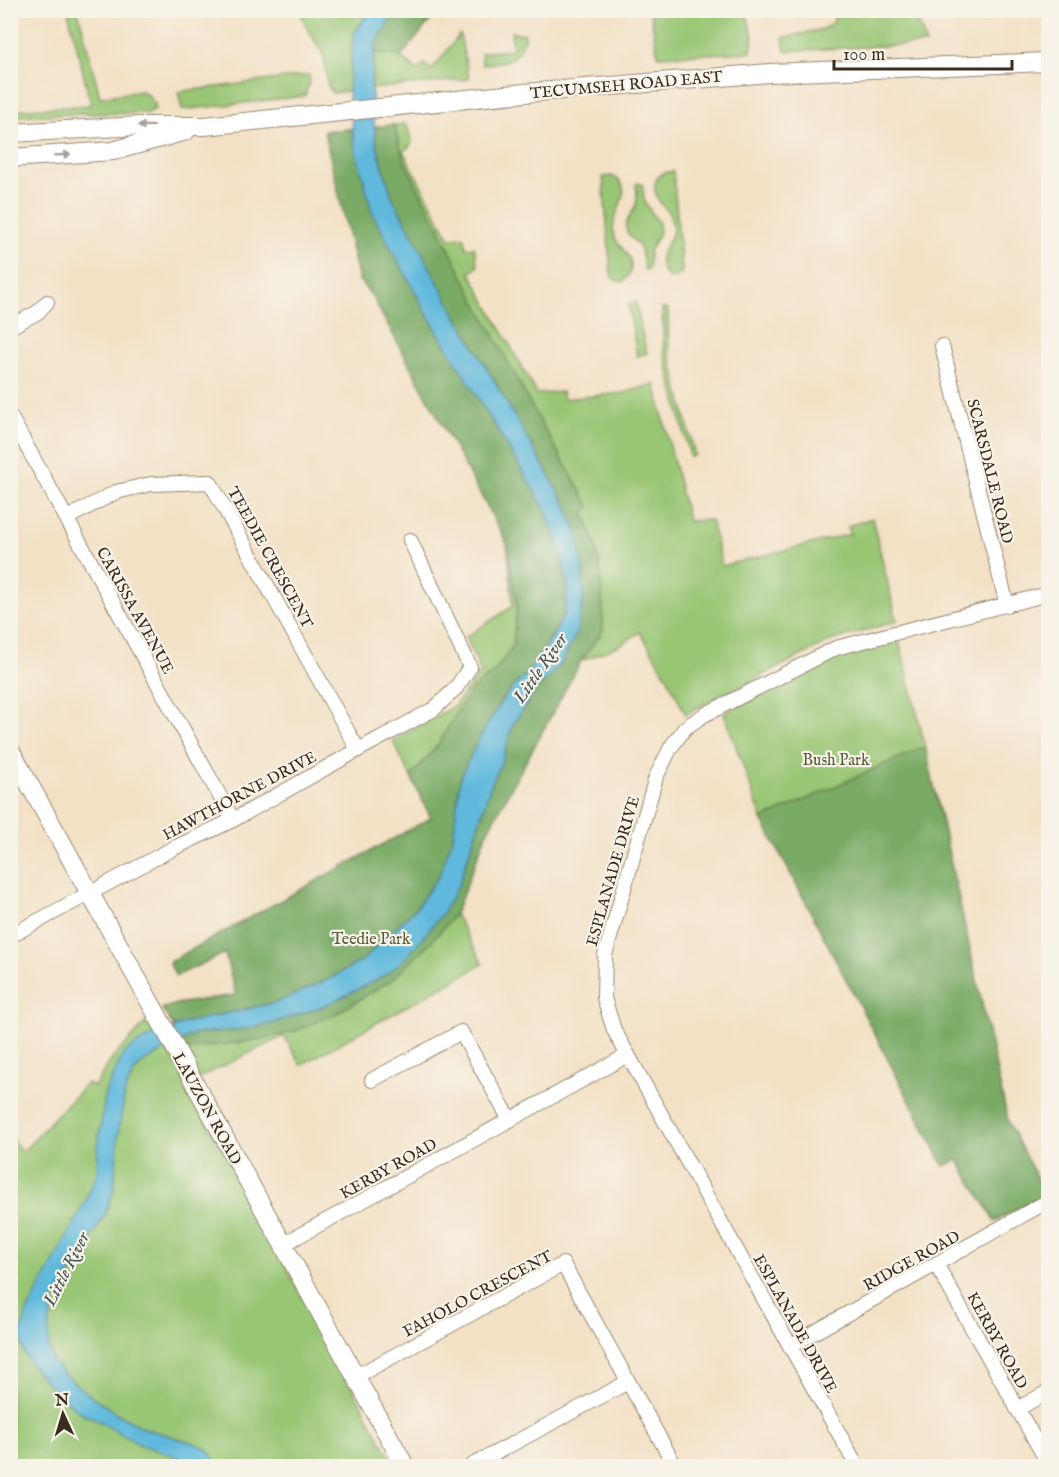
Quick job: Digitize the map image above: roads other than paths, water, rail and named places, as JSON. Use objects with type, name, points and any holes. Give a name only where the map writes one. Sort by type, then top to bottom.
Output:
[{"type":"main road","name":"TECUMSEH ROAD EAST","points":[[10,133],[140,126],[205,126],[480,97],[736,75],[1048,62]]},
{"type":"main road","name":"TECUMSEH ROAD EAST","points":[[10,158],[113,151],[205,126]]},
{"type":"main road","name":"LAUZON ROAD","points":[[10,750],[405,1467]]},
{"type":"street","points":[[10,327],[38,312],[47,302]]},
{"type":"street","name":"SCARSDALE ROAD","points":[[942,346],[1007,605]]},
{"type":"street","name":"CARISSA AVENUE","points":[[10,416],[233,820]]},
{"type":"street","name":"TEEDIE CRESCENT","points":[[67,518],[116,492],[151,484],[210,482],[358,750]]},
{"type":"street","name":"HAWTHORNE DRIVE","points":[[10,936],[172,849],[233,820],[434,709],[456,688],[470,667],[410,540]]},
{"type":"street","name":"ESPLANADE DRIVE","points":[[856,1467],[614,1030],[604,998],[605,955],[656,777],[671,747],[685,728],[704,715],[836,648],[1048,594]]},
{"type":"street","points":[[372,1080],[461,1032],[510,1120]]},
{"type":"street","name":"KERBY ROAD","points":[[282,1245],[628,1055]]},
{"type":"street","name":"RIDGE ROAD","points":[[790,1346],[1048,1201]]},
{"type":"street","name":"FAHOLO CRESCENT","points":[[355,1377],[563,1264],[628,1382]]},
{"type":"street","name":"KERBY ROAD","points":[[936,1264],[1048,1463]]},
{"type":"street","points":[[471,1467],[628,1382],[675,1467]]},
{"type":"street","points":[[1017,1409],[1048,1392]]},
{"type":"water","name":"Little River","points":[[370,11],[395,11],[376,42],[371,84],[376,143],[392,197],[449,303],[566,505],[577,532],[584,598],[576,634],[561,664],[533,693],[512,726],[459,884],[442,914],[409,954],[391,971],[375,981],[324,1006],[273,1023],[245,1029],[194,1034],[142,1063],[133,1074],[125,1092],[119,1127],[114,1189],[105,1215],[54,1298],[48,1335],[49,1347],[52,1360],[83,1390],[143,1428],[207,1449],[219,1466],[196,1466],[173,1455],[141,1445],[78,1411],[51,1387],[24,1354],[20,1336],[27,1312],[85,1202],[97,1173],[98,1144],[106,1090],[124,1053],[145,1039],[188,1022],[278,1002],[327,980],[362,961],[417,907],[439,876],[453,838],[460,779],[476,744],[502,700],[531,668],[565,612],[568,585],[559,547],[545,508],[430,319],[373,215],[355,148],[348,91],[354,33]]},
{"type":"park label","name":"Bush Park","points":[[836,759]]},
{"type":"park label","name":"Teedie Park","points":[[371,938]]}]
